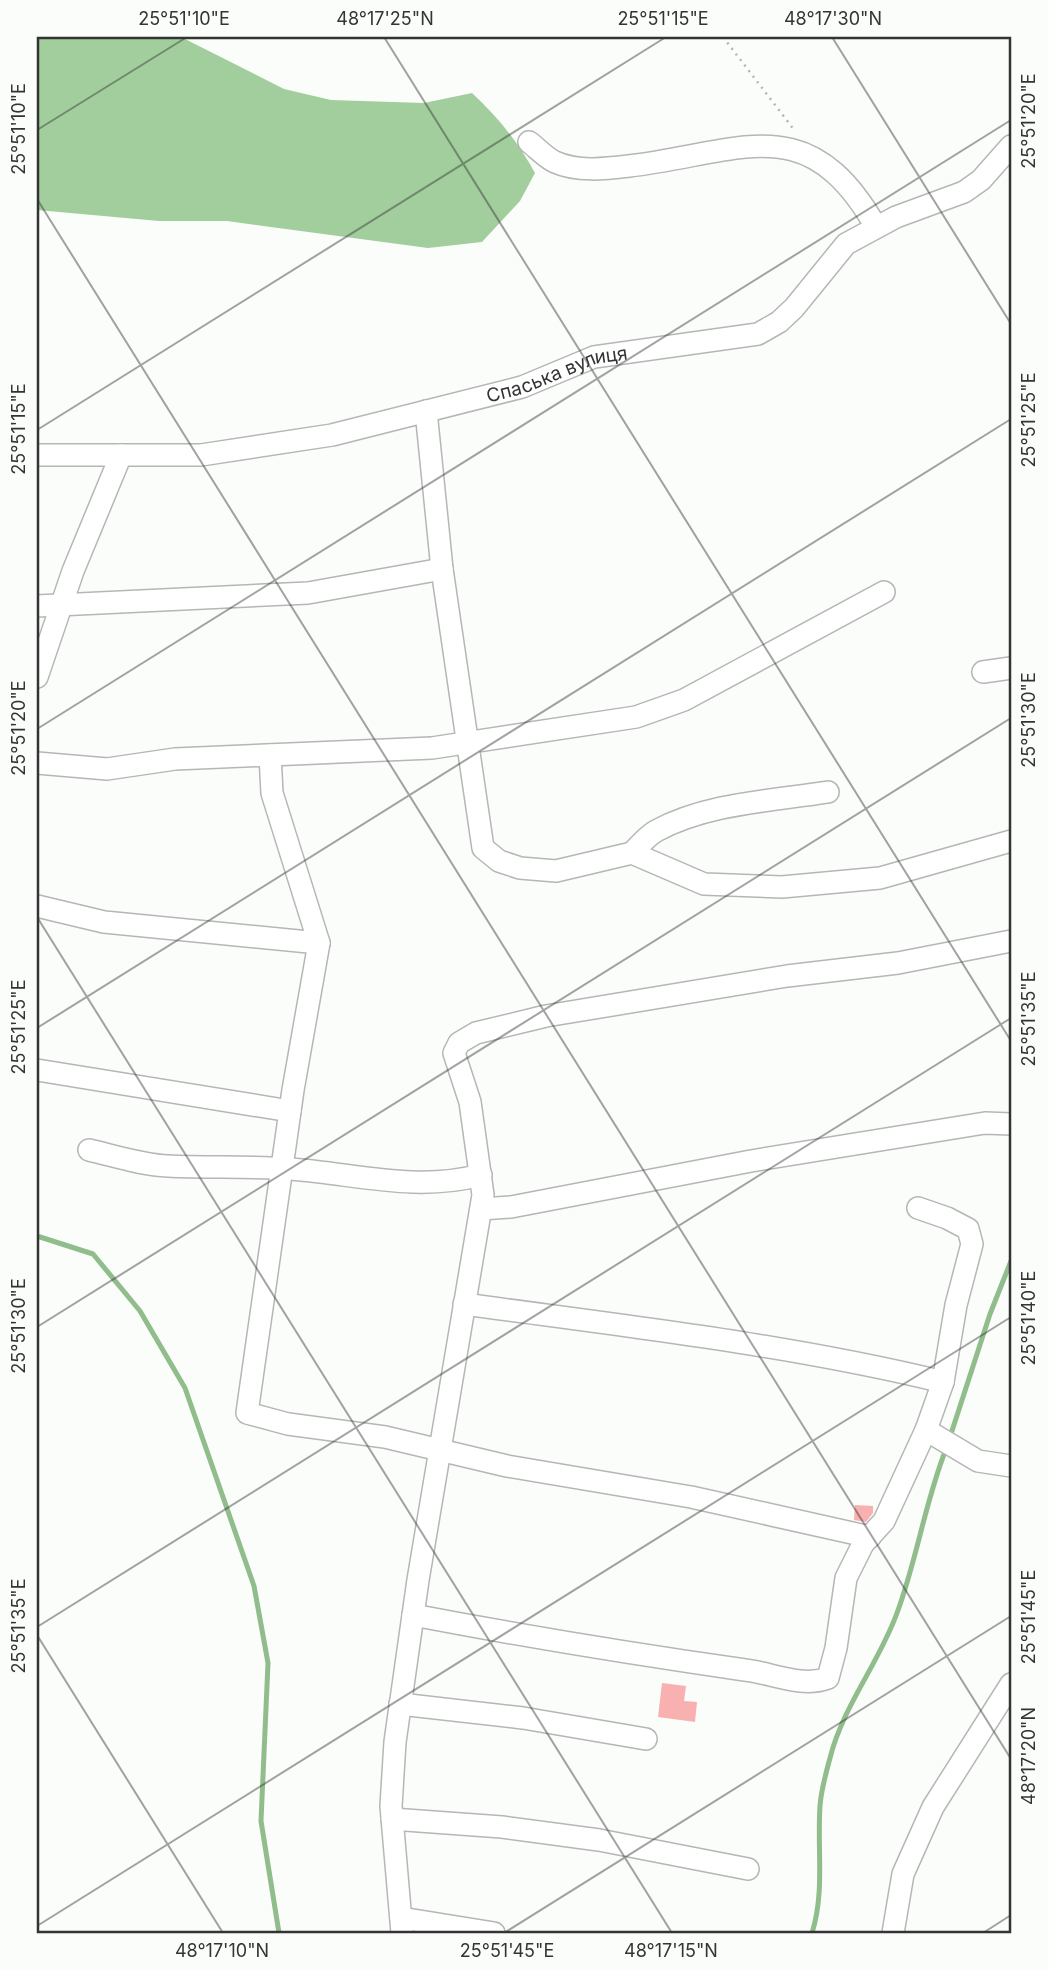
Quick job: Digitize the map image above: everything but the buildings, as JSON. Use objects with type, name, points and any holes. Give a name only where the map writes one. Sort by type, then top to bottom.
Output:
[{"type":"street","points":[[529,142],[554,162],[597,170],[755,147],[791,147],[821,159],[841,177],[876,227]]},
{"type":"street","name":"Спаська вулиця","points":[[37,455],[201,456],[332,435],[522,387],[594,357],[758,334],[794,308],[846,244],[876,227],[964,192],[981,180],[1011,146]]},
{"type":"street","points":[[426,411],[442,569],[484,848],[499,862],[556,871],[632,853],[646,856],[663,868],[705,884],[782,887],[880,878],[1011,841]]},
{"type":"street","points":[[37,677],[61,606],[121,455]]},
{"type":"street","points":[[37,606],[307,593],[442,569]]},
{"type":"street","points":[[37,763],[107,769],[175,760],[270,754],[346,753],[468,744],[636,718],[684,700],[884,592]]},
{"type":"street","points":[[983,672],[1011,668]]},
{"type":"street","points":[[270,754],[272,793],[319,943],[290,1111],[247,1413],[288,1424],[385,1437],[507,1466],[691,1497],[870,1537]]},
{"type":"street","points":[[632,853],[653,832],[678,821],[732,806],[828,792]]},
{"type":"street","points":[[37,906],[104,922],[319,943]]},
{"type":"street","points":[[494,1933],[401,1926],[392,1819],[395,1742],[400,1704],[481,1209],[481,1175],[470,1102],[454,1053],[459,1043],[476,1032],[546,1016],[787,976],[898,963],[1011,941]]},
{"type":"street","points":[[37,1070],[290,1111]]},
{"type":"street","points":[[481,1209],[511,1207],[726,1166],[973,1125],[1011,1124]]},
{"type":"street","points":[[89,1150],[165,1166],[231,1165],[283,1168],[355,1174],[402,1184],[451,1182],[481,1175]]},
{"type":"street","points":[[413,1615],[566,1644],[751,1671],[814,1684],[828,1678],[836,1648],[839,1611],[846,1578],[870,1537],[884,1521],[934,1433],[956,1305],[972,1244],[968,1229],[947,1218],[918,1209]]},
{"type":"street","points":[[464,1304],[887,1368],[943,1382]]},
{"type":"street","points":[[934,1433],[978,1461],[1011,1466]]},
{"type":"street","points":[[893,1933],[902,1874],[933,1807],[1011,1684]]},
{"type":"street","points":[[400,1704],[523,1718],[646,1739]]},
{"type":"street","points":[[392,1819],[502,1827],[599,1840],[748,1869]]},
{"type":"path","points":[[723,37],[797,132]]},
{"type":"green space","points":[[37,37],[181,37],[284,89],[331,100],[424,103],[472,93],[507,130],[535,173],[520,201],[482,242],[428,248],[227,221],[159,221],[37,210]]},
{"type":"waterway","points":[[37,1236],[93,1254],[140,1311],[185,1388],[254,1586],[268,1663],[261,1821],[279,1933]]},
{"type":"waterway","points":[[950,1437],[990,1314],[1011,1261]]},
{"type":"waterway","points":[[812,1933],[818,1902],[821,1800],[830,1758],[843,1720],[897,1613],[946,1449]]}]
